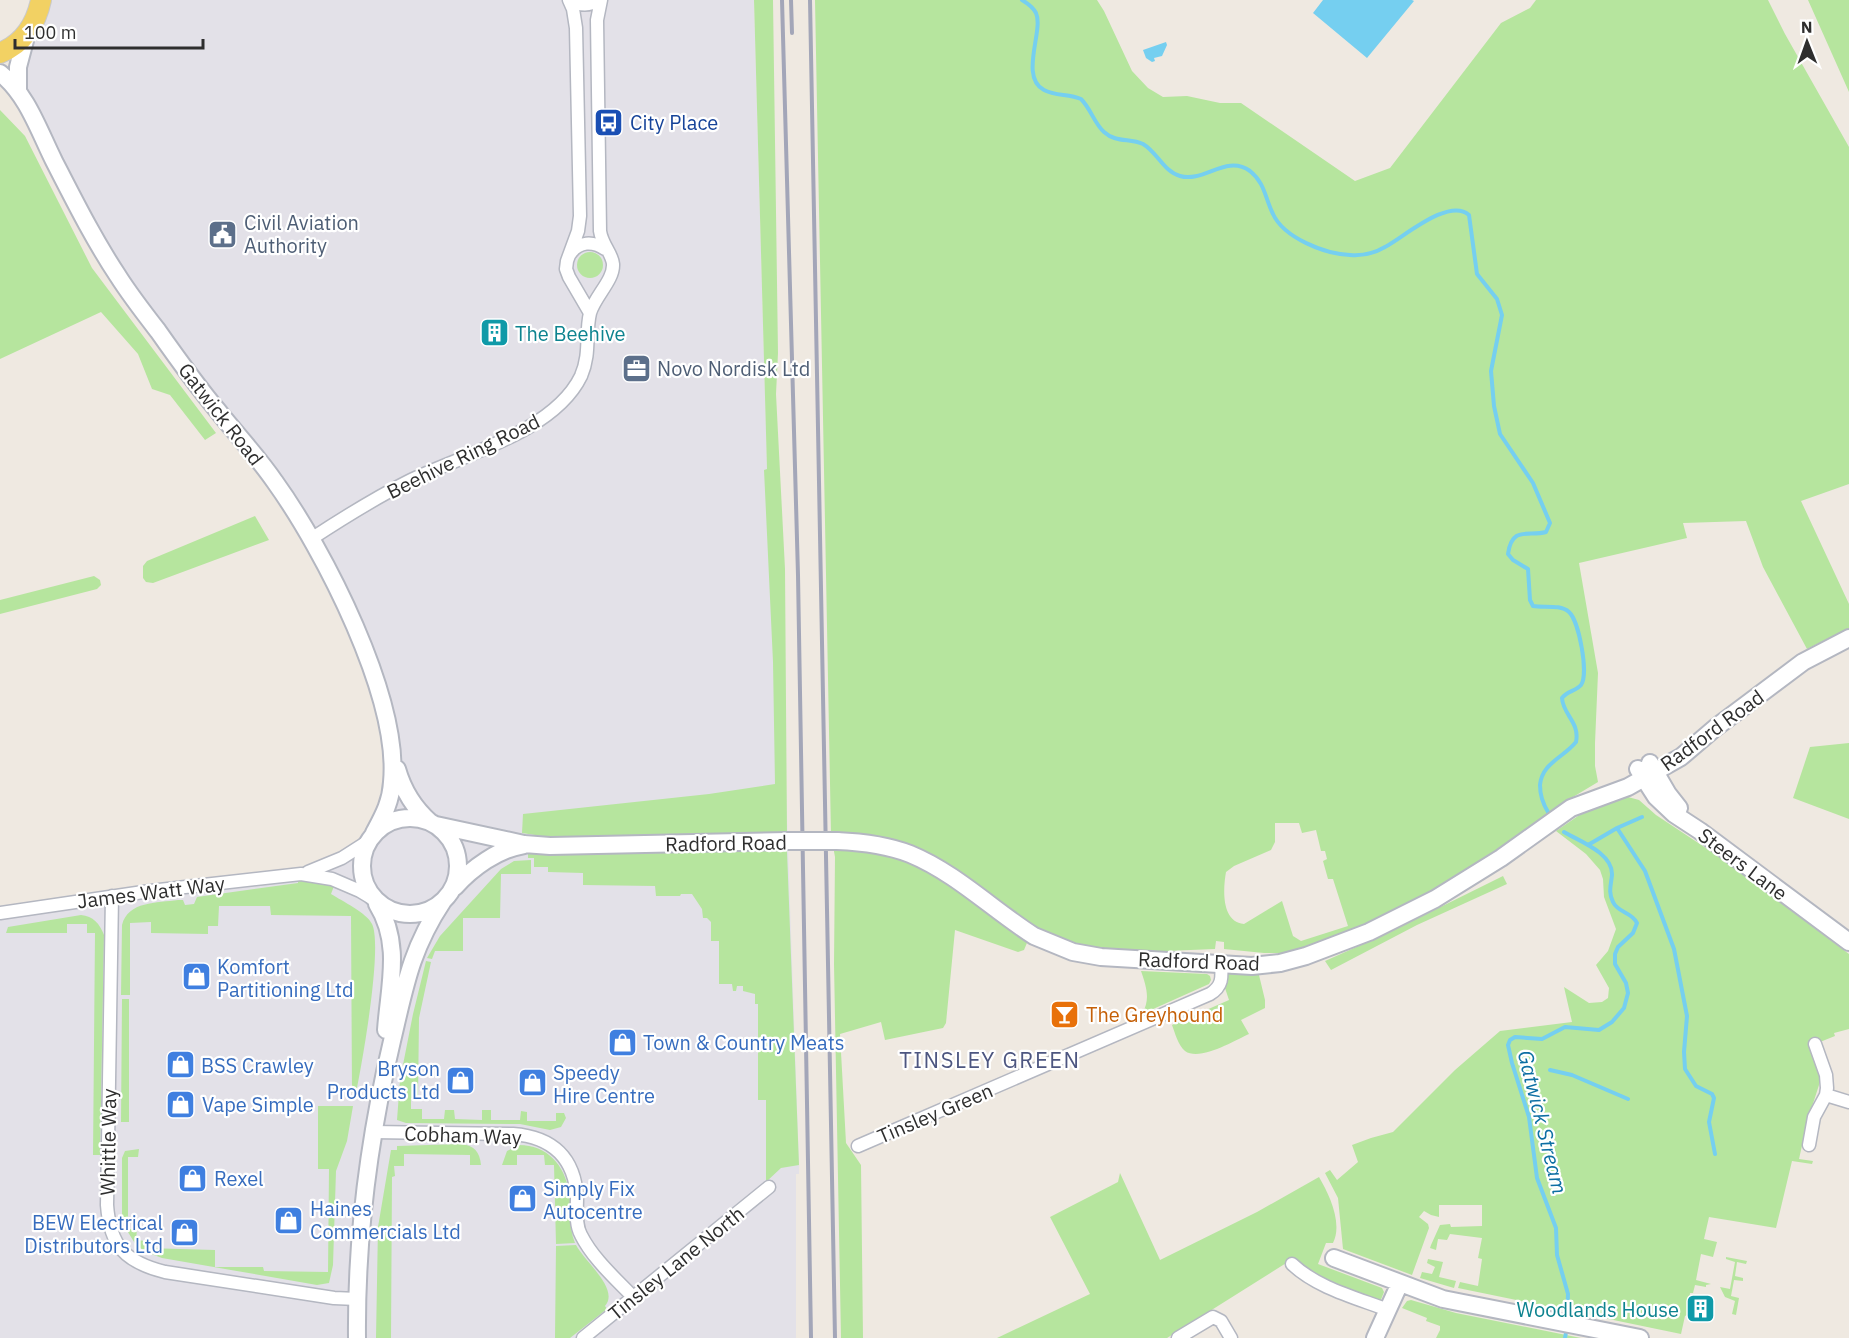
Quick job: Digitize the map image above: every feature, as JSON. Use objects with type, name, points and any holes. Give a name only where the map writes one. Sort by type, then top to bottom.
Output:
[{"type":"main road","points":[[0,53],[15,45],[27,33],[42,4]]},
{"type":"street","points":[[570,0],[588,5],[600,0]]},
{"type":"street","points":[[568,258],[578,231],[580,216],[576,28],[570,0]]},
{"type":"street","name":"Beehive Ring Road","points":[[311,539],[376,499],[439,467],[495,444],[538,421],[554,409],[574,386],[584,368],[588,351],[590,313],[611,276],[613,267],[600,231],[597,20],[600,0]]},
{"type":"street","points":[[18,89],[18,67],[27,33]]},
{"type":"street","name":"Gatwick Road","points":[[0,73],[18,89],[56,165],[118,276],[204,394],[274,481],[311,539],[354,625],[370,665],[380,696],[392,753],[405,793],[420,813],[433,824]]},
{"type":"street","points":[[568,258],[574,249],[584,244],[596,244],[605,249]]},
{"type":"street","name":"Beehive Ring Road","points":[[568,258],[567,273],[576,285],[590,313]]},
{"type":"street","points":[[576,285],[590,290],[604,285]]},
{"type":"street","name":"Radford Road","points":[[433,824],[525,844],[555,847],[837,841],[886,847],[922,859],[1034,936],[1067,950],[1101,957],[1252,966],[1280,963],[1306,956],[1368,932],[1462,883],[1577,805],[1622,789],[1647,771],[1693,749],[1720,724],[1803,662],[1849,638]]},
{"type":"street","name":"Gatwick Road","points":[[371,838],[387,808],[390,797],[393,780],[392,753]]},
{"type":"street","name":"Steers Lane","points":[[1647,771],[1656,797],[1665,806],[1849,942]]},
{"type":"street","points":[[357,1338],[358,1255],[372,1132],[384,1073],[413,957],[424,930],[447,896],[457,875],[457,857],[451,841],[433,824],[417,818],[401,818],[387,823],[371,838],[361,859],[366,888],[385,917],[392,944],[384,1073]]},
{"type":"street","name":"James Watt Way","points":[[0,913],[112,896],[301,874],[342,858],[371,838]]},
{"type":"street","name":"Radford Road","points":[[447,896],[481,864],[506,850],[525,844]]},
{"type":"street","name":"James Watt Way","points":[[301,874],[332,879],[375,900]]},
{"type":"street","name":"Whittle Way","points":[[112,896],[107,1205],[114,1241],[130,1257],[158,1270],[320,1296],[357,1299]]},
{"type":"street","points":[[375,900],[392,911],[409,915],[430,910],[447,896]]},
{"type":"street","name":"Tinsley Green","points":[[858,1146],[1210,994],[1220,986],[1221,963]]},
{"type":"street","points":[[1809,1145],[1814,1117],[1826,1095],[1826,1076],[1815,1044]]},
{"type":"street","points":[[1826,1095],[1849,1102]]},
{"type":"street","name":"Cobham Way","points":[[372,1132],[513,1134],[535,1138],[549,1144],[563,1156],[573,1172],[581,1235],[592,1252],[634,1299]]},
{"type":"street","name":"Tinsley Lane North","points":[[583,1338],[634,1299],[769,1187]]},
{"type":"street","points":[[1334,1258],[1443,1299],[1640,1338]]},
{"type":"street","points":[[1292,1264],[1318,1282],[1388,1310]]},
{"type":"street","points":[[1375,1338],[1400,1283]]},
{"type":"street","points":[[1178,1338],[1213,1317],[1221,1321],[1231,1338]]},
{"type":"shaded area","points":[[48,0],[754,0],[767,465],[785,759],[799,1165],[799,1174],[796,1174],[796,1338],[0,1338],[0,913],[289,875],[367,842],[385,813],[383,707],[311,539],[118,276],[17,83]]},
{"type":"green space","points":[[754,0],[773,0],[778,353],[776,394],[785,569],[787,835],[561,839],[522,833],[523,814],[709,794],[775,784],[773,662],[764,470],[767,469]]},
{"type":"green space","points":[[815,0],[1097,0],[1132,71],[1148,88],[1163,97],[1187,96],[1220,103],[1241,103],[1355,181],[1390,168],[1501,23],[1530,8],[1536,0],[1768,0],[1849,147],[1849,484],[1801,501],[1849,604],[1849,628],[1807,649],[1763,567],[1746,521],[1683,523],[1687,538],[1579,563],[1598,673],[1595,766],[1598,782],[1573,797],[1487,863],[1415,902],[1346,934],[1289,953],[1224,949],[1224,942],[1216,941],[1215,949],[1142,952],[1091,951],[1054,937],[1034,926],[1024,950],[1018,952],[955,930],[946,1023],[943,1028],[885,1040],[881,1022],[840,1034],[846,1143],[861,1165],[863,1338],[841,1338],[834,964],[835,857],[831,835]],"holes":[[[1275,823],[1299,823],[1302,833],[1316,830],[1321,851],[1325,851],[1327,859],[1323,861],[1328,879],[1333,879],[1348,926],[1301,941],[1293,936],[1282,901],[1244,924],[1236,922],[1231,917],[1227,911],[1224,895],[1226,872],[1234,866],[1271,850],[1275,842]]]},
{"type":"green space","points":[[1808,0],[1849,0],[1849,92]]},
{"type":"green space","points":[[0,110],[25,136],[92,268],[216,433],[205,440],[170,395],[152,389],[138,354],[101,312],[0,359]]},
{"type":"green space","points":[[590,252],[599,256],[603,265],[599,274],[590,278],[581,274],[577,265],[581,256]]},
{"type":"green space","points":[[255,516],[269,540],[153,583],[146,582],[143,578],[143,566],[147,561]]},
{"type":"green space","points":[[94,576],[100,580],[101,585],[97,589],[0,614],[0,600]]},
{"type":"green space","points":[[1849,743],[1849,819],[1793,798],[1810,747]]},
{"type":"green space","points":[[1628,797],[1639,800],[1656,815],[1721,858],[1849,954],[1849,1029],[1834,1033],[1835,1036],[1820,1042],[1819,1085],[1799,1159],[1813,1161],[1812,1164],[1792,1161],[1776,1228],[1709,1217],[1704,1239],[1717,1242],[1713,1257],[1701,1254],[1696,1280],[1711,1284],[1706,1287],[1695,1285],[1693,1293],[1690,1293],[1681,1334],[1458,1288],[1460,1282],[1478,1286],[1482,1259],[1478,1258],[1482,1238],[1450,1234],[1447,1240],[1438,1239],[1436,1250],[1430,1248],[1440,1225],[1482,1226],[1482,1205],[1439,1205],[1439,1217],[1424,1211],[1419,1217],[1428,1224],[1429,1228],[1412,1275],[1343,1249],[1338,1198],[1325,1173],[1330,1170],[1337,1180],[1358,1162],[1352,1145],[1393,1132],[1455,1070],[1500,1031],[1572,1022],[1564,987],[1589,1003],[1602,1002],[1608,998],[1609,988],[1596,965],[1608,951],[1616,929],[1604,897],[1603,879],[1600,870],[1586,854],[1556,831],[1581,814]]},
{"type":"green space","points":[[787,851],[799,1165],[781,1168],[766,1182],[766,1100],[758,1100],[758,1004],[755,1004],[755,994],[743,991],[743,986],[737,986],[736,991],[733,991],[732,984],[719,984],[719,941],[711,941],[711,922],[703,918],[702,909],[692,894],[656,896],[655,886],[583,885],[583,873],[548,872],[548,867],[534,867],[534,858],[528,858],[528,853]]},
{"type":"green space","points":[[531,860],[531,874],[501,874],[500,918],[463,918],[463,951],[435,951],[432,959],[427,958],[440,936],[501,869],[514,861]]},
{"type":"green space","points":[[1503,876],[1507,884],[1417,925],[1331,970],[1325,961],[1388,933]]},
{"type":"green space","points":[[298,879],[319,881],[334,886],[331,894],[360,912],[372,924],[375,936],[373,979],[367,1033],[356,1093],[352,1093],[351,916],[271,915],[270,906],[219,906],[218,926],[208,926],[208,934],[151,933],[151,922],[130,923],[130,995],[121,995],[122,925],[130,911],[137,907],[161,902],[183,900],[185,905],[194,904],[197,897],[298,883]]},
{"type":"green space","points":[[81,915],[96,921],[104,935],[100,1155],[93,1155],[95,933],[87,933],[87,924],[67,924],[67,933],[6,933],[8,927]]},
{"type":"green space","points":[[426,961],[431,962],[419,1018],[418,1098],[411,1098],[411,1109],[422,1109],[422,1119],[444,1119],[445,1110],[454,1110],[455,1119],[482,1120],[482,1110],[491,1110],[491,1120],[520,1120],[521,1111],[527,1112],[527,1121],[556,1121],[556,1113],[564,1113],[566,1118],[561,1127],[550,1130],[520,1124],[406,1123],[397,1120],[400,1080]]},
{"type":"green space","points":[[1141,971],[1207,974],[1211,980],[1209,984],[1142,1014],[1147,998]]},
{"type":"green space","points":[[1230,971],[1259,975],[1265,1008],[1241,1020],[1249,1034],[1208,1052],[1191,1054],[1185,1051],[1172,1025],[1229,1000],[1224,985]]},
{"type":"green space","points":[[122,999],[129,999],[129,1122],[121,1122]]},
{"type":"green space","points":[[318,1106],[353,1106],[347,1141],[336,1171],[333,1265],[329,1283],[317,1285],[162,1258],[136,1245],[126,1229],[122,1217],[122,1158],[125,1151],[139,1149],[138,1157],[128,1157],[128,1229],[137,1229],[136,1240],[146,1241],[146,1248],[215,1250],[215,1267],[263,1267],[264,1271],[328,1272],[329,1169],[318,1169]]},
{"type":"green space","points":[[461,1144],[475,1150],[481,1165],[470,1165],[470,1155],[404,1154],[404,1166],[394,1166],[395,1176],[392,1177],[391,1338],[376,1338],[378,1227],[391,1150],[397,1150],[397,1146]]},
{"type":"green space","points":[[519,1145],[529,1146],[546,1153],[559,1165],[567,1182],[575,1243],[556,1244],[554,1165],[545,1165],[544,1155],[517,1155],[517,1165],[502,1165],[507,1151]]},
{"type":"green space","points":[[1120,1173],[1160,1260],[1257,1212],[1319,1177],[1334,1209],[1336,1235],[1333,1243],[1326,1243],[1318,1264],[1382,1288],[1384,1292],[1380,1302],[1326,1281],[1291,1260],[1167,1338],[997,1338],[1090,1294],[1050,1217],[1118,1182]]},
{"type":"green space","points":[[576,1245],[605,1283],[608,1292],[605,1306],[607,1309],[570,1338],[555,1338],[556,1246]]},
{"type":"green space","points":[[1726,1257],[1747,1261],[1746,1264],[1737,1262],[1735,1276],[1743,1278],[1743,1281],[1734,1280],[1731,1296],[1739,1298],[1736,1315],[1732,1314],[1735,1301],[1725,1297],[1720,1287],[1730,1289],[1735,1262]]},
{"type":"green space","points":[[1428,1259],[1443,1262],[1439,1277],[1456,1281],[1454,1288],[1420,1278],[1422,1272],[1432,1274],[1435,1267],[1427,1263]]},
{"type":"green space","points":[[1411,1300],[1456,1313],[1581,1338],[1436,1338],[1440,1326],[1402,1308],[1407,1301]]},
{"type":"water","points":[[1323,0],[1414,1],[1367,58],[1313,13]]},
{"type":"water","points":[[1166,42],[1162,56],[1154,58],[1155,61],[1152,62],[1146,58],[1143,50]]},
{"type":"waterway","name":"Gatwick Stream","points":[[1022,0],[1032,7],[1038,21],[1033,75],[1037,84],[1044,90],[1081,99],[1104,132],[1113,138],[1143,144],[1174,174],[1198,176],[1232,166],[1250,171],[1262,186],[1278,223],[1306,243],[1329,252],[1364,254],[1381,249],[1439,215],[1450,211],[1460,211],[1469,215],[1477,274],[1497,299],[1502,315],[1491,371],[1494,406],[1500,434],[1533,483],[1550,523],[1546,532],[1517,536],[1513,539],[1508,554],[1528,569],[1530,600],[1533,606],[1557,607],[1569,612],[1573,617],[1583,659],[1584,670],[1581,685],[1562,698],[1576,729],[1576,742],[1549,766],[1540,785],[1543,803],[1548,812]]},
{"type":"waterway","points":[[1617,828],[1642,817]]},
{"type":"waterway","points":[[1588,845],[1617,828],[1645,871],[1674,949],[1687,1016],[1685,1069],[1696,1086],[1712,1094],[1714,1098],[1709,1122],[1715,1154]]},
{"type":"waterway","name":"Gatwick Stream","points":[[1564,832],[1594,849],[1607,860],[1612,875],[1611,898],[1615,906],[1635,919],[1637,923],[1633,933],[1618,947],[1615,954],[1615,964],[1626,983],[1628,993],[1624,1008],[1612,1022],[1599,1030],[1565,1027],[1542,1039],[1515,1037],[1508,1045],[1529,1117],[1537,1178],[1556,1228],[1557,1255],[1568,1294],[1567,1319]]},
{"type":"waterway","points":[[1550,1070],[1572,1075],[1628,1099]]},
{"type":"waterway","name":"Gatwick Stream","points":[[1565,1338],[1567,1327]]},
{"type":"railway","points":[[782,0],[798,575],[811,1338]]},
{"type":"railway","points":[[791,0],[792,33]]},
{"type":"railway","points":[[810,0],[835,1338]]},
{"type":"place","name":"City Place","points":[[609,122]]},
{"type":"place","name":"Civil Aviation Authority","points":[[223,234]]},
{"type":"place","name":"The Beehive","points":[[494,333]]},
{"type":"place","name":"Novo Nordisk Ltd","points":[[636,368]]},
{"type":"place","name":"Komfort Partitioning Ltd","points":[[196,977]]},
{"type":"place","name":"The Greyhound","points":[[1065,1014]]},
{"type":"place","name":"Town & Country Meats","points":[[622,1042]]},
{"type":"place","name":"BSS Crawley","points":[[180,1065]]},
{"type":"place","name":"Bryson Products Ltd","points":[[461,1080]]},
{"type":"place","name":"Speedy Hire Centre","points":[[532,1083]]},
{"type":"place","name":"Vape Simple","points":[[181,1104]]},
{"type":"place","name":"Rexel","points":[[193,1178]]},
{"type":"place","name":"Simply Fix Autocentre","points":[[522,1199]]},
{"type":"place","name":"Haines Commercials Ltd","points":[[289,1220]]},
{"type":"place","name":"BEW Electrical Distributors Ltd","points":[[184,1233]]},
{"type":"place","name":"Woodlands House","points":[[1700,1309]]},
{"type":"district","name":"TINSLEY GREEN","points":[[990,1059]]}]
